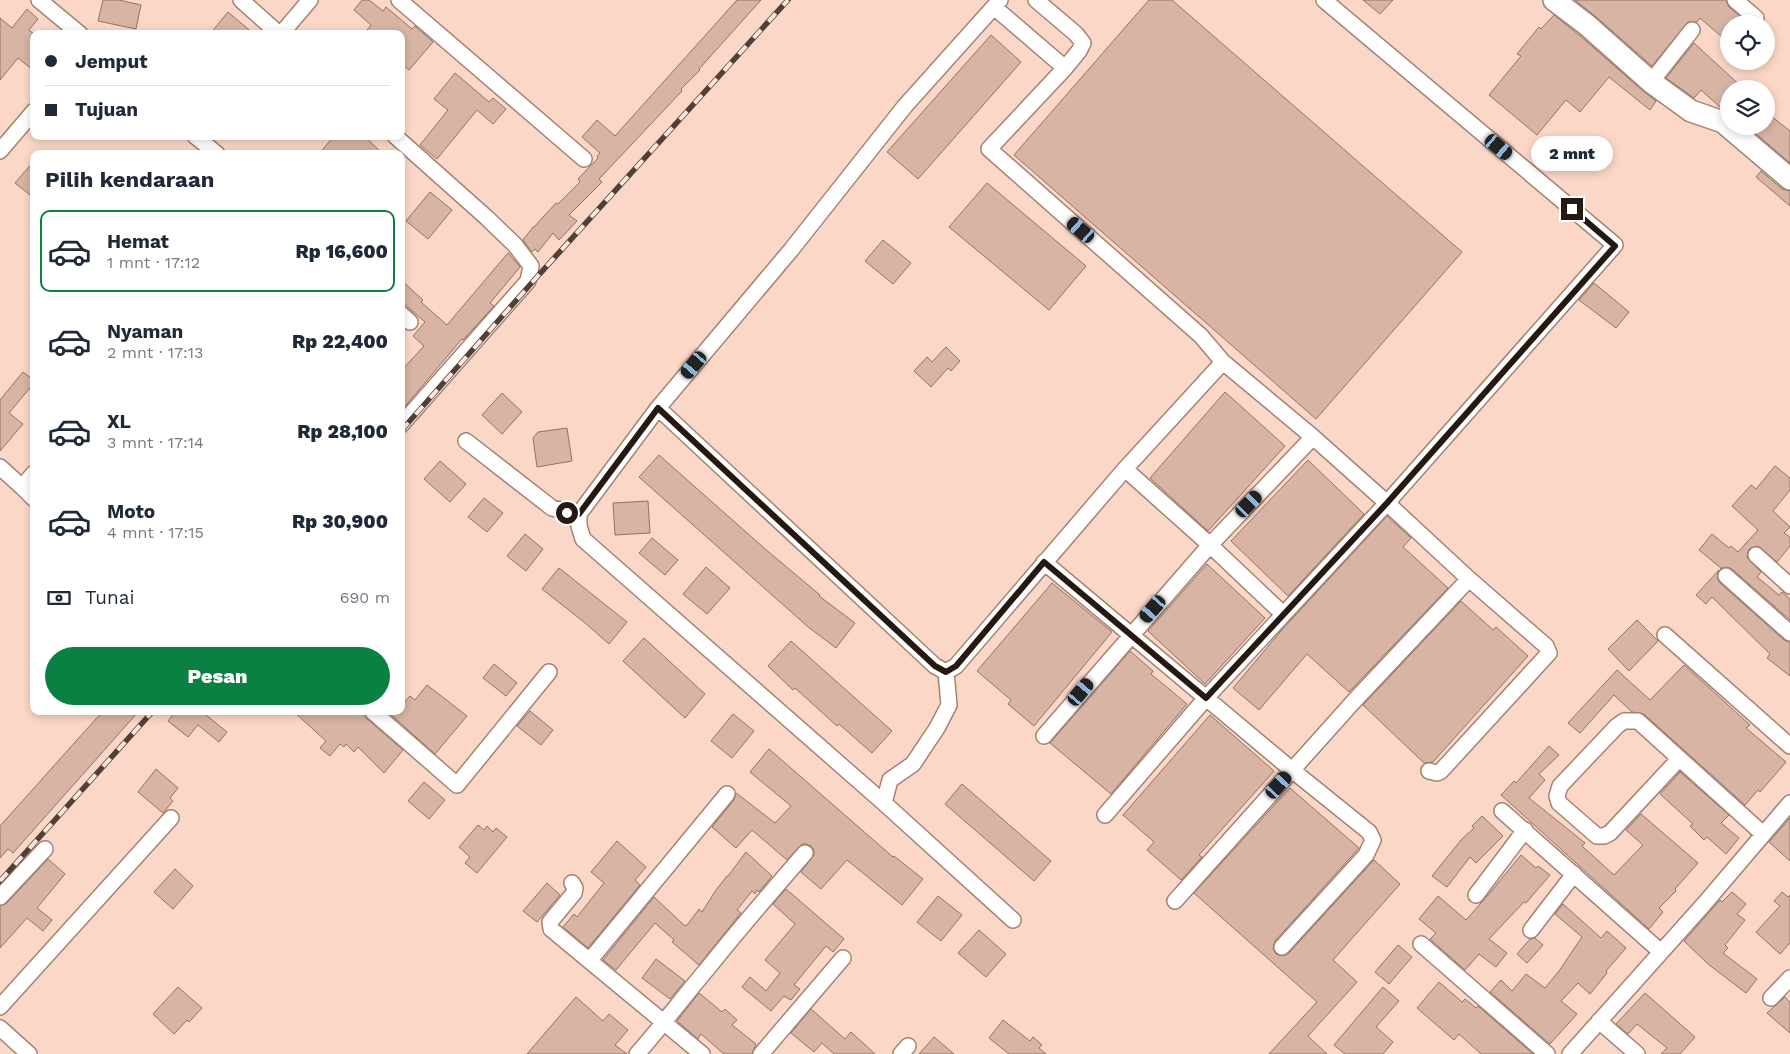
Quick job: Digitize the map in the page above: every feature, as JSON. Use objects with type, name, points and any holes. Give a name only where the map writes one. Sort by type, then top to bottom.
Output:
[{"type":"street","points":[[39,0],[75,30]]},
{"type":"street","points":[[241,0],[275,30]]},
{"type":"street","points":[[284,30],[310,0]]},
{"type":"street","points":[[399,0],[584,159]]},
{"type":"street","points":[[1036,0],[1076,34],[1083,43],[1065,68],[988,149],[1200,336],[1223,362],[1313,437],[1546,646],[1549,653],[1545,659],[1442,771],[1437,773],[1430,771]]},
{"type":"street","points":[[1105,814],[1206,698],[1387,503],[1615,246],[1324,0]]},
{"type":"street","points":[[1554,0],[1587,25],[1651,82],[1691,111],[1723,122],[1790,179]]},
{"type":"street","points":[[1735,0],[1752,15]]},
{"type":"street","points":[[1012,920],[884,803],[583,539],[578,526],[579,514],[658,408],[796,242],[905,106],[997,3],[1065,68]]},
{"type":"street","points":[[1651,82],[1692,30]]},
{"type":"street","points":[[0,151],[30,116]]},
{"type":"street","points":[[200,140],[212,150]]},
{"type":"street","points":[[400,140],[502,231],[520,250],[531,266],[528,281],[405,420]]},
{"type":"street","points":[[946,672],[956,666],[1125,469],[1223,362]]},
{"type":"street","points":[[658,408],[935,666],[946,672]]},
{"type":"street","points":[[1044,736],[1130,634],[1210,545],[1313,437]]},
{"type":"street","points":[[466,441],[552,508],[567,513],[579,514]]},
{"type":"street","points":[[0,467],[30,495]]},
{"type":"street","points":[[1125,469],[1283,614]]},
{"type":"street","points":[[22,487],[30,478]]},
{"type":"street","points":[[1756,555],[1790,586]]},
{"type":"street","points":[[1044,562],[1292,770],[1369,832],[1373,840],[1366,856],[1282,947]]},
{"type":"street","points":[[1726,576],[1790,633]]},
{"type":"street","points":[[1175,901],[1468,578]]},
{"type":"street","points":[[1665,635],[1790,746]]},
{"type":"street","points":[[377,715],[457,785],[549,672]]},
{"type":"street","points":[[862,784],[890,780],[913,764],[949,706],[946,672]]},
{"type":"street","points":[[1680,759],[1610,833],[1604,836],[1597,836],[1559,803],[1557,796],[1560,786],[1617,726],[1624,721],[1638,721],[1763,834]]},
{"type":"street","points":[[884,803],[890,780]]},
{"type":"street","points":[[590,960],[727,794]]},
{"type":"street","points":[[1570,1054],[1763,834],[1789,807]]},
{"type":"street","points":[[1502,811],[1661,952]]},
{"type":"street","points":[[0,1007],[170,818]]},
{"type":"street","points":[[1476,895],[1525,830]]},
{"type":"street","points":[[0,898],[45,849]]},
{"type":"street","points":[[638,1054],[666,1023],[671,1012],[707,968],[805,853]]},
{"type":"street","points":[[1531,930],[1574,874]]},
{"type":"street","points":[[572,883],[575,888],[574,893],[550,922],[551,929],[702,1054]]},
{"type":"street","points":[[1420,944],[1547,1054]]},
{"type":"street","points":[[760,1054],[843,958]]},
{"type":"street","points":[[1771,998],[1790,978]]},
{"type":"street","points":[[1599,1021],[1637,1054]]},
{"type":"street","points":[[0,1028],[21,1052]]},
{"type":"building","points":[[103,0],[119,0],[141,5],[136,29],[98,21]]},
{"type":"building","points":[[362,0],[369,0],[383,11],[386,7],[412,29],[415,26],[433,42],[409,70],[405,66],[405,30],[367,30],[371,25],[354,10]]},
{"type":"building","points":[[737,0],[761,0],[681,89],[682,91],[599,179],[602,182],[569,215],[577,221],[559,240],[553,233],[538,252],[535,249],[532,252],[523,240],[556,203],[558,204],[580,182],[578,179],[598,158],[597,156],[600,153],[582,137],[597,120],[615,136]]},
{"type":"building","points":[[1149,0],[1172,0],[1462,252],[1316,419],[1014,155]]},
{"type":"building","points":[[1363,0],[1393,0],[1380,14]]},
{"type":"building","points":[[1575,0],[1726,0],[1729,7],[1739,15],[1720,15],[1720,35],[1700,18],[1697,22],[1688,22],[1652,66]]},
{"type":"building","points":[[27,9],[38,19],[29,30],[30,68],[18,58],[0,80],[0,18],[12,28]]},
{"type":"building","points":[[228,12],[249,30],[213,30]]},
{"type":"building","points":[[1554,15],[1656,101],[1650,110],[1609,77],[1580,112],[1566,100],[1537,135],[1489,95],[1521,56],[1517,54],[1539,27],[1541,29]]},
{"type":"building","points":[[991,35],[1021,62],[918,179],[887,152]]},
{"type":"building","points":[[1694,43],[1720,67],[1720,70],[1723,70],[1734,80],[1720,80],[1720,107],[1701,90],[1694,98],[1666,78]]},
{"type":"building","points":[[455,73],[489,102],[493,98],[506,109],[493,124],[477,110],[437,159],[420,145],[448,110],[434,99]]},
{"type":"building","points":[[1775,119],[1790,131],[1790,163],[1757,135],[1775,135]]},
{"type":"building","points":[[331,140],[368,140],[379,150],[322,150]]},
{"type":"building","points":[[30,166],[30,195],[15,183]]},
{"type":"building","points":[[1761,171],[1782,189],[1790,191],[1790,206],[1756,177]]},
{"type":"building","points":[[987,183],[1086,266],[1049,310],[949,227]]},
{"type":"building","points":[[430,192],[452,210],[428,239],[406,221]]},
{"type":"building","points":[[883,240],[911,263],[893,284],[865,261]]},
{"type":"building","points":[[508,253],[520,267],[490,303],[494,306],[462,339],[405,406],[405,367],[424,346],[413,336],[425,322],[405,304],[405,284],[423,300],[421,302],[447,325]]},
{"type":"building","points":[[1594,283],[1629,312],[1616,328],[1579,300]]},
{"type":"building","points":[[946,347],[960,361],[951,371],[948,368],[931,387],[914,371],[927,357],[932,362]]},
{"type":"building","points":[[23,372],[30,377],[30,388],[9,413],[23,424],[0,451],[0,400]]},
{"type":"building","points":[[1225,392],[1285,446],[1208,531],[1150,478]]},
{"type":"building","points":[[502,393],[522,412],[502,434],[482,415]]},
{"type":"building","points":[[567,428],[572,461],[537,467],[533,438],[538,432]]},
{"type":"building","points":[[659,455],[819,596],[855,623],[836,648],[807,626],[639,477]]},
{"type":"building","points":[[1308,460],[1364,514],[1288,596],[1231,541]]},
{"type":"building","points":[[440,461],[466,484],[450,502],[424,479]]},
{"type":"building","points":[[1775,466],[1790,478],[1790,490],[1773,511],[1790,527],[1784,533],[1790,537],[1790,546],[1777,562],[1758,546],[1749,549],[1747,557],[1761,572],[1757,577],[1779,595],[1782,592],[1790,599],[1790,620],[1732,569],[1727,567],[1720,569],[1699,550],[1712,534],[1729,548],[1731,546],[1738,552],[1758,530],[1732,506],[1751,485],[1756,489]]},
{"type":"building","points":[[484,498],[503,513],[487,532],[468,517]]},
{"type":"building","points":[[648,501],[650,533],[615,535],[613,503]]},
{"type":"building","points":[[1387,516],[1411,538],[1403,547],[1448,588],[1349,692],[1307,654],[1259,710],[1233,688],[1281,631]]},
{"type":"building","points":[[525,534],[543,549],[526,571],[507,556]]},
{"type":"building","points":[[652,538],[678,560],[665,575],[639,553]]},
{"type":"building","points":[[1207,564],[1265,618],[1205,684],[1148,631]]},
{"type":"building","points":[[706,567],[730,588],[707,614],[683,594]]},
{"type":"building","points":[[559,568],[627,622],[609,644],[542,589]]},
{"type":"building","points":[[1719,570],[1717,578],[1720,583],[1784,640],[1790,642],[1790,676],[1767,658],[1770,654],[1712,597],[1706,604],[1696,595]]},
{"type":"building","points":[[1052,583],[1112,632],[1034,726],[1008,704],[1011,700],[977,671]]},
{"type":"building","points":[[1461,601],[1493,630],[1496,627],[1528,656],[1433,762],[1424,763],[1363,705]]},
{"type":"building","points":[[1637,620],[1658,641],[1629,671],[1608,649]]},
{"type":"building","points":[[644,638],[705,694],[685,718],[623,661]]},
{"type":"building","points":[[791,641],[892,731],[872,753],[839,724],[837,726],[795,688],[793,690],[768,666]]},
{"type":"building","points":[[1130,651],[1153,671],[1151,674],[1187,704],[1111,794],[1050,743]]},
{"type":"building","points":[[494,664],[517,683],[506,696],[483,678]]},
{"type":"building","points":[[1684,665],[1750,725],[1746,728],[1786,762],[1760,792],[1758,790],[1745,805],[1644,714],[1632,712],[1614,695],[1580,733],[1568,723],[1617,670],[1650,700]]},
{"type":"building","points":[[427,685],[467,716],[435,754],[391,715],[405,715],[405,702],[410,696],[415,700]]},
{"type":"building","points":[[530,711],[553,730],[541,745],[517,726]]},
{"type":"building","points":[[733,714],[754,731],[732,758],[711,741]]},
{"type":"building","points":[[99,715],[135,715],[13,853],[8,849],[0,858],[0,826]]},
{"type":"building","points":[[173,715],[206,715],[227,732],[219,742],[198,725],[188,737],[168,721]]},
{"type":"building","points":[[297,715],[365,715],[403,750],[384,773],[358,747],[354,752],[346,744],[344,747],[340,744],[330,756],[320,748],[326,741]]},
{"type":"building","points":[[1210,715],[1274,771],[1199,855],[1202,857],[1181,880],[1147,850],[1154,842],[1123,815]]},
{"type":"building","points":[[1549,746],[1559,755],[1539,774],[1545,780],[1529,798],[1585,843],[1582,846],[1614,875],[1643,845],[1626,830],[1641,814],[1698,863],[1675,889],[1676,891],[1659,908],[1663,912],[1649,929],[1501,795],[1514,781],[1516,783]]},
{"type":"building","points":[[769,749],[893,857],[923,879],[902,905],[847,860],[821,889],[801,872],[814,855],[814,850],[811,846],[802,844],[787,860],[752,830],[736,848],[712,827],[734,800],[736,793],[775,823],[791,806],[750,772]]},
{"type":"building","points":[[156,769],[178,788],[170,798],[173,801],[163,813],[138,792]]},
{"type":"building","points":[[1680,772],[1729,815],[1721,823],[1739,838],[1726,854],[1707,837],[1704,840],[1690,826],[1693,824],[1660,794]]},
{"type":"building","points":[[424,782],[445,800],[429,819],[408,801]]},
{"type":"building","points":[[962,784],[1051,861],[1034,881],[945,804]]},
{"type":"building","points":[[1290,788],[1359,848],[1275,941],[1273,949],[1276,954],[1284,956],[1289,953],[1374,860],[1400,884],[1333,960],[1357,982],[1308,1036],[1327,1054],[1269,1054],[1317,1002],[1194,893]]},
{"type":"building","points":[[1482,816],[1503,836],[1476,863],[1470,857],[1447,887],[1432,876],[1461,840],[1474,828],[1472,826]]},
{"type":"building","points":[[1790,818],[1790,861],[1769,842]]},
{"type":"building","points":[[478,825],[484,830],[487,826],[493,832],[496,828],[507,837],[477,873],[465,863],[470,857],[459,847]]},
{"type":"building","points":[[617,841],[646,867],[635,880],[640,885],[588,948],[563,927],[574,914],[577,917],[604,883],[591,872]]},
{"type":"building","points":[[746,852],[772,876],[759,892],[757,890],[755,894],[752,891],[737,910],[741,913],[699,965],[672,942],[674,940],[655,923],[616,970],[603,960],[654,897],[685,926],[688,924],[699,909],[702,912],[716,890]]},
{"type":"building","points":[[1521,855],[1536,868],[1538,866],[1550,875],[1526,903],[1524,902],[1489,939],[1507,953],[1496,967],[1479,954],[1465,970],[1430,939],[1436,933],[1419,919],[1438,896],[1466,920]]},
{"type":"building","points":[[48,859],[65,874],[37,908],[52,920],[43,931],[27,918],[0,948],[0,906],[7,903]]},
{"type":"building","points":[[175,869],[193,886],[173,909],[154,892]]},
{"type":"building","points":[[547,883],[560,895],[537,922],[523,911]]},
{"type":"building","points":[[786,889],[844,939],[833,952],[826,946],[794,985],[800,989],[791,1000],[784,996],[771,1011],[742,987],[750,977],[766,991],[780,973],[765,960],[795,924],[773,904]]},
{"type":"building","points":[[1732,892],[1746,904],[1737,914],[1745,920],[1725,945],[1728,948],[1723,953],[1757,979],[1746,993],[1708,964],[1684,941],[1720,900],[1722,902]]},
{"type":"building","points":[[1782,892],[1788,897],[1790,895],[1790,943],[1780,954],[1756,932],[1780,906],[1774,901]]},
{"type":"building","points":[[938,896],[962,915],[941,941],[917,922]]},
{"type":"building","points":[[1563,904],[1601,938],[1607,931],[1626,948],[1606,971],[1607,973],[1590,994],[1578,983],[1561,1001],[1577,1014],[1550,1044],[1490,992],[1501,980],[1512,991],[1526,974],[1545,988],[1582,937],[1555,914]]},
{"type":"building","points":[[979,930],[1006,954],[986,977],[958,953]]},
{"type":"building","points":[[1535,938],[1543,945],[1527,963],[1517,954],[1530,939]]},
{"type":"building","points":[[1398,945],[1412,957],[1389,984],[1375,972]]},
{"type":"building","points":[[656,959],[685,981],[670,999],[642,978]]},
{"type":"building","points":[[1439,982],[1462,1002],[1465,999],[1476,1008],[1478,1006],[1533,1054],[1481,1054],[1459,1034],[1454,1040],[1417,1008]]},
{"type":"building","points":[[178,987],[202,1008],[174,1034],[153,1014]]},
{"type":"building","points":[[1383,987],[1399,1001],[1376,1027],[1393,1042],[1383,1054],[1345,1054],[1334,1045]]},
{"type":"building","points":[[699,993],[722,1012],[725,1009],[737,1020],[732,1025],[756,1044],[752,1054],[724,1054],[701,1034],[698,1039],[677,1021]]},
{"type":"building","points":[[1645,993],[1695,1037],[1680,1054],[1661,1054],[1667,1048],[1637,1024],[1628,1034],[1616,1024]]},
{"type":"building","points":[[576,997],[603,1021],[609,1014],[628,1030],[615,1045],[627,1054],[527,1054]]},
{"type":"building","points":[[1785,997],[1790,1002],[1790,1033],[1767,1013]]},
{"type":"building","points":[[811,1009],[845,1039],[851,1032],[875,1054],[834,1054],[822,1043],[814,1052],[791,1033]]},
{"type":"building","points":[[1003,1020],[1030,1041],[1033,1037],[1042,1045],[1039,1048],[1046,1054],[1009,1054],[989,1038]]},
{"type":"building","points":[[934,1037],[954,1054],[919,1054]]},
{"type":"railway","points":[[405,426],[536,278],[788,0]]},
{"type":"railway","points":[[0,881],[149,715]]},
{"type":"route","points":[[567,513],[579,514],[658,408],[935,666],[946,672],[956,666],[1044,562],[1206,698],[1387,503],[1615,246],[1572,209]]}]
